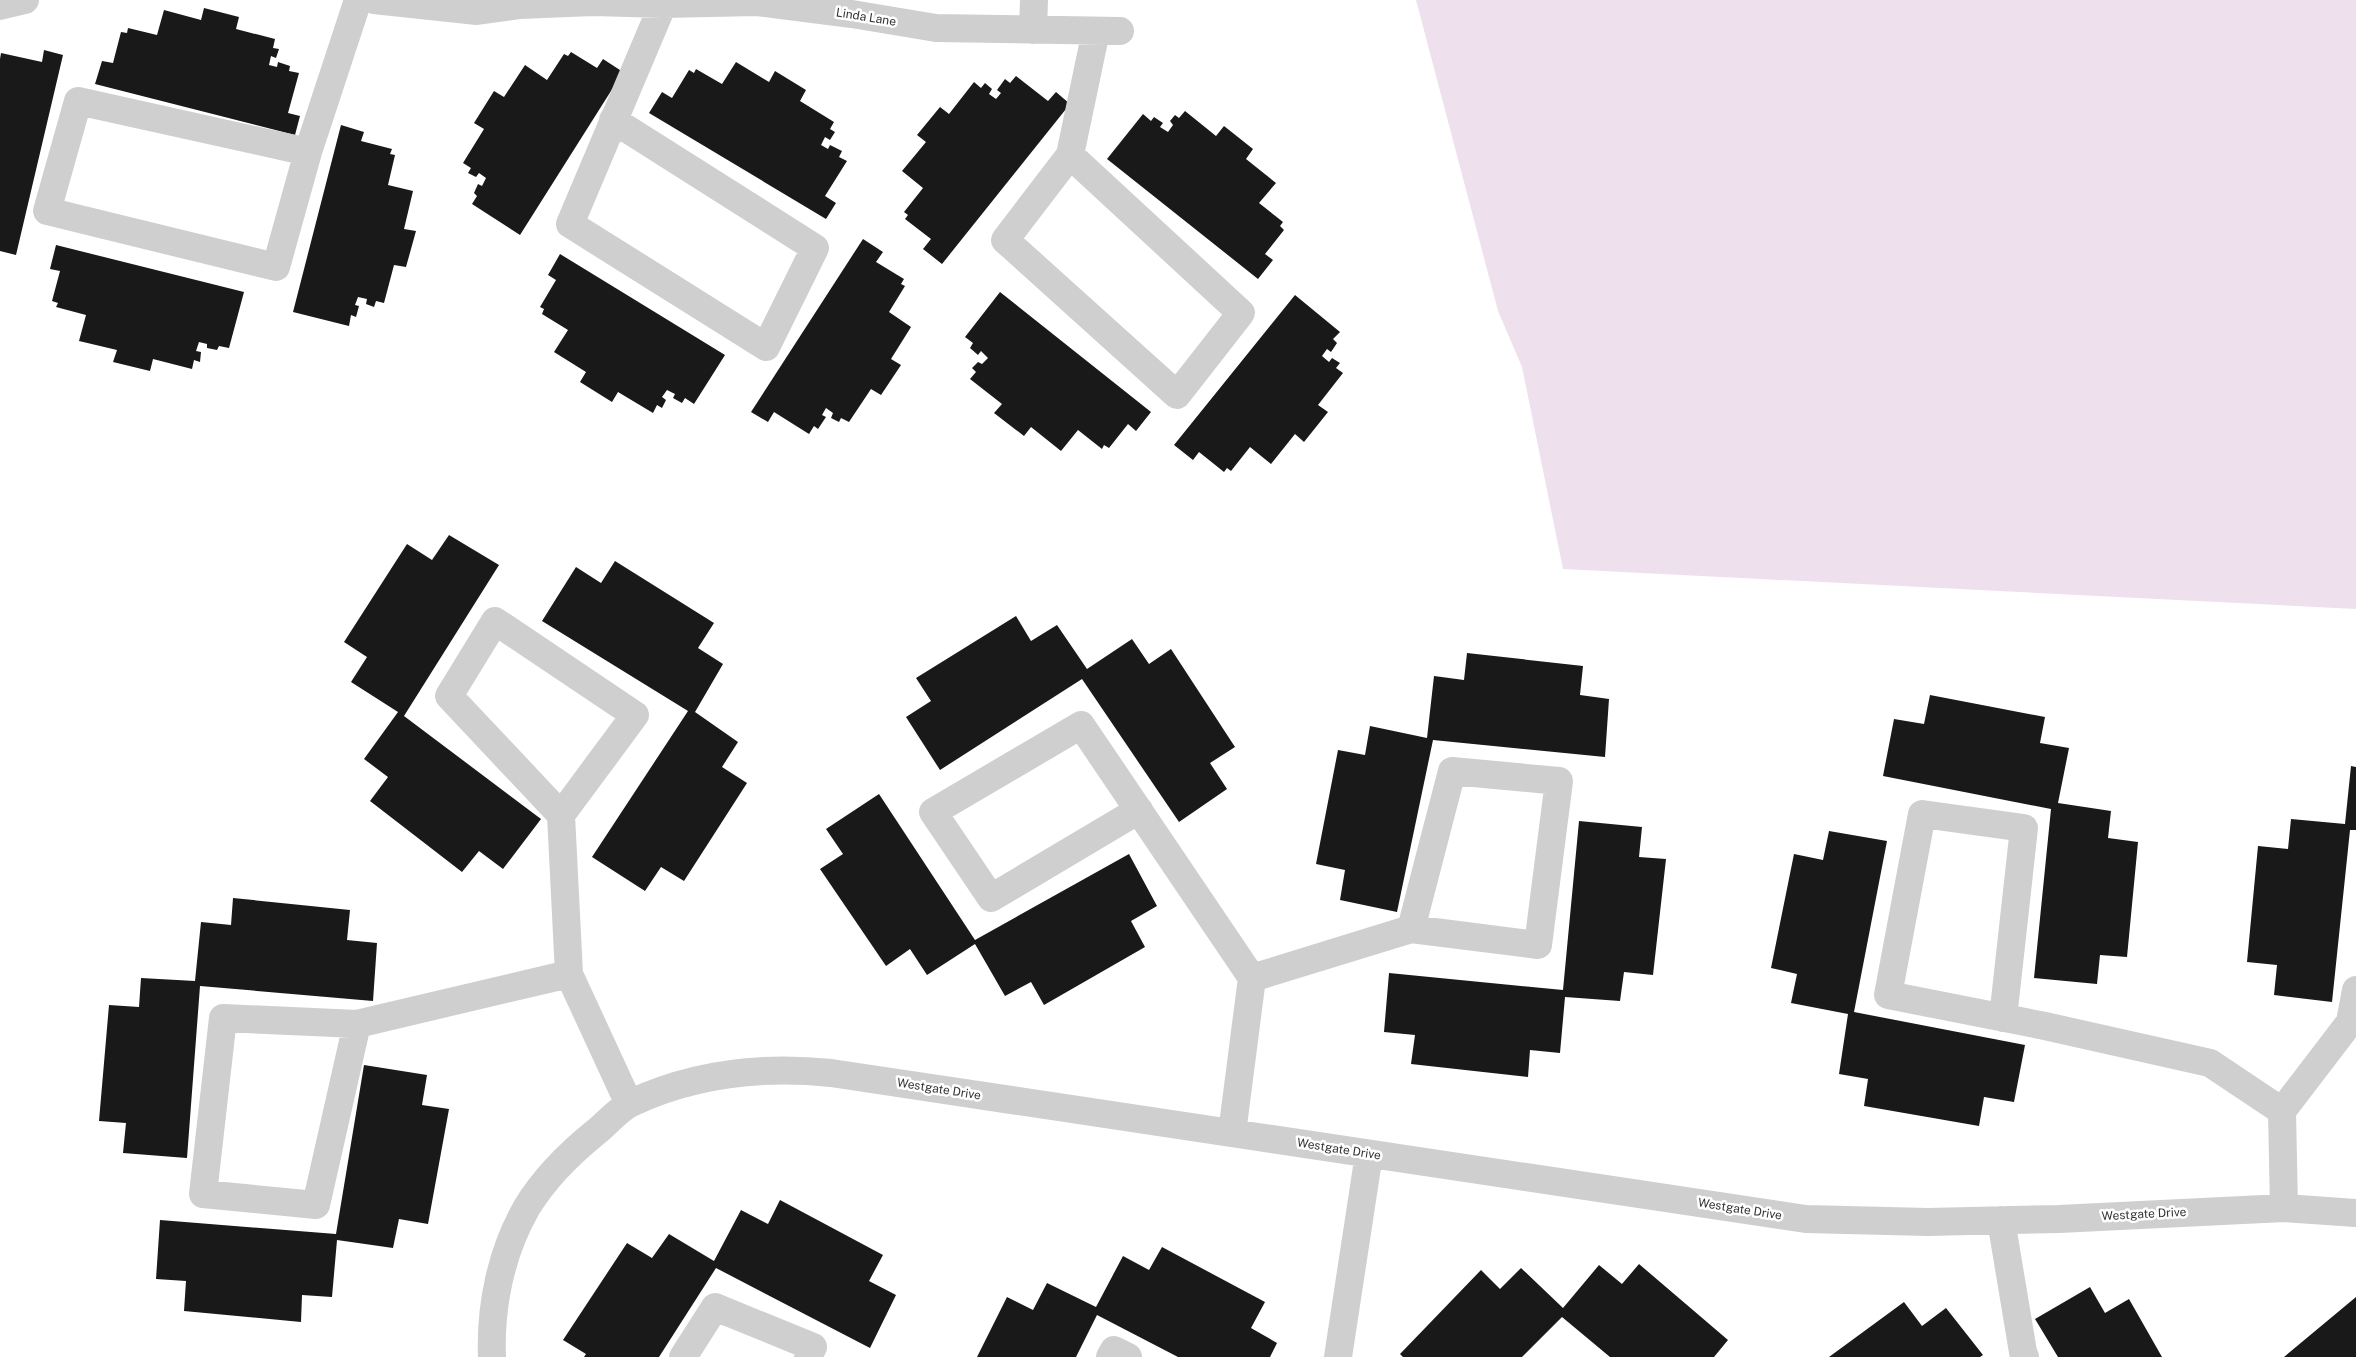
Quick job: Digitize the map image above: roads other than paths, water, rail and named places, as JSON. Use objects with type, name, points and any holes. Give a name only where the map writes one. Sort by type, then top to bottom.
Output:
[{"type":"street","points":[[0,6],[25,0]]},
{"type":"street","points":[[308,152],[78,102],[47,211],[276,267],[308,152],[358,0]]},
{"type":"street","name":"Linda Lane","points":[[374,0],[477,11],[521,2],[663,4],[757,2],[852,14],[936,28],[1108,31],[1070,155]]},
{"type":"street","points":[[1033,30],[1034,0]]},
{"type":"street","points":[[614,120],[815,248],[766,347],[570,224],[663,4]]},
{"type":"street","points":[[1070,155],[1241,313],[1177,395],[1005,240],[1070,155]]},
{"type":"street","points":[[561,815],[449,696],[495,621],[635,715],[561,815],[569,974],[629,1104]]},
{"type":"street","points":[[1139,810],[991,898],[933,812],[1081,725],[1139,810],[1252,978],[1232,1133]]},
{"type":"street","points":[[1252,978],[1410,929],[1538,945],[1559,781],[1452,771],[1410,929]]},
{"type":"street","points":[[2003,1018],[2024,828],[1922,814],[1888,995],[2210,1063],[2282,1111]]},
{"type":"street","points":[[356,1024],[316,1204],[202,1194],[222,1018],[356,1024],[569,974]]},
{"type":"street","points":[[2284,1208],[2282,1111],[2350,1022],[2356,990]]},
{"type":"street","name":"Westgate Drive","points":[[492,1357],[493,1309],[499,1280],[512,1241],[527,1208],[557,1169],[629,1104],[680,1084],[735,1073],[804,1070],[1806,1219],[1928,1222],[2059,1219],[2284,1208],[2356,1213]]},
{"type":"street","points":[[1338,1357],[1370,1154]]},
{"type":"street","points":[[2001,1220],[2021,1355]]},
{"type":"street","points":[[683,1357],[715,1307],[813,1347],[808,1357]]},
{"type":"street","points":[[1110,1357],[1114,1350],[1128,1357]]}]
